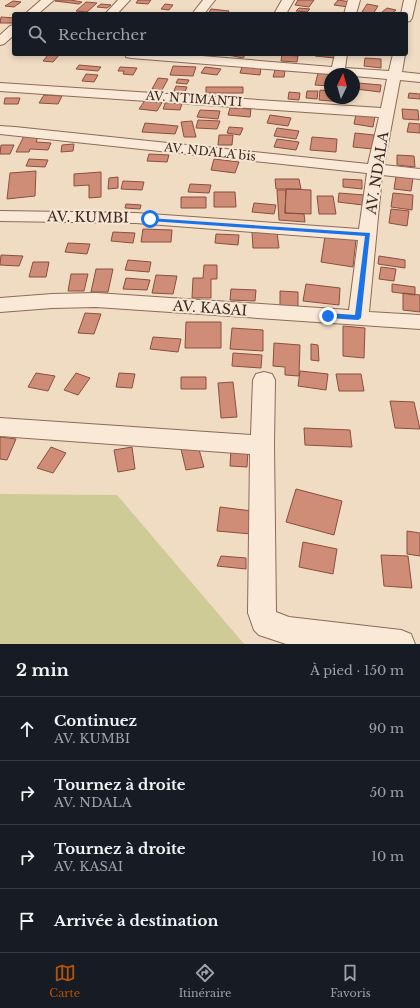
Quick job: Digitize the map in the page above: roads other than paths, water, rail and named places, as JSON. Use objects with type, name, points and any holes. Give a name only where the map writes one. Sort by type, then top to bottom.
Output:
[{"type":"street","points":[[33,12],[48,0]]},
{"type":"street","points":[[113,12],[124,0]]},
{"type":"street","points":[[200,12],[209,0]]},
{"type":"street","points":[[281,12],[288,0]]},
{"type":"street","points":[[351,12],[354,0]]},
{"type":"street","points":[[407,12],[410,0]]},
{"type":"street","points":[[0,42],[12,31]]},
{"type":"street","points":[[0,42],[12,45]]},
{"type":"street","points":[[188,56],[254,59],[324,70]]},
{"type":"street","points":[[338,68],[341,56]]},
{"type":"street","name":"AV. NDALA","points":[[358,318],[375,169],[399,56]]},
{"type":"street","points":[[360,74],[420,78]]},
{"type":"street","name":"AV. NTIMANTI","points":[[0,87],[138,95],[387,113]]},
{"type":"street","name":"AV. NDALA bis","points":[[0,130],[15,130],[145,146],[420,174]]},
{"type":"street","name":"AV. KUMBI","points":[[0,216],[136,218],[368,235]]},
{"type":"street","name":"AV. KASAI","points":[[0,305],[52,301],[96,300],[420,322]]},
{"type":"street","points":[[264,380],[262,445],[262,613],[264,620],[269,625],[289,631],[401,644]]},
{"type":"street","points":[[0,427],[262,445]]}]
